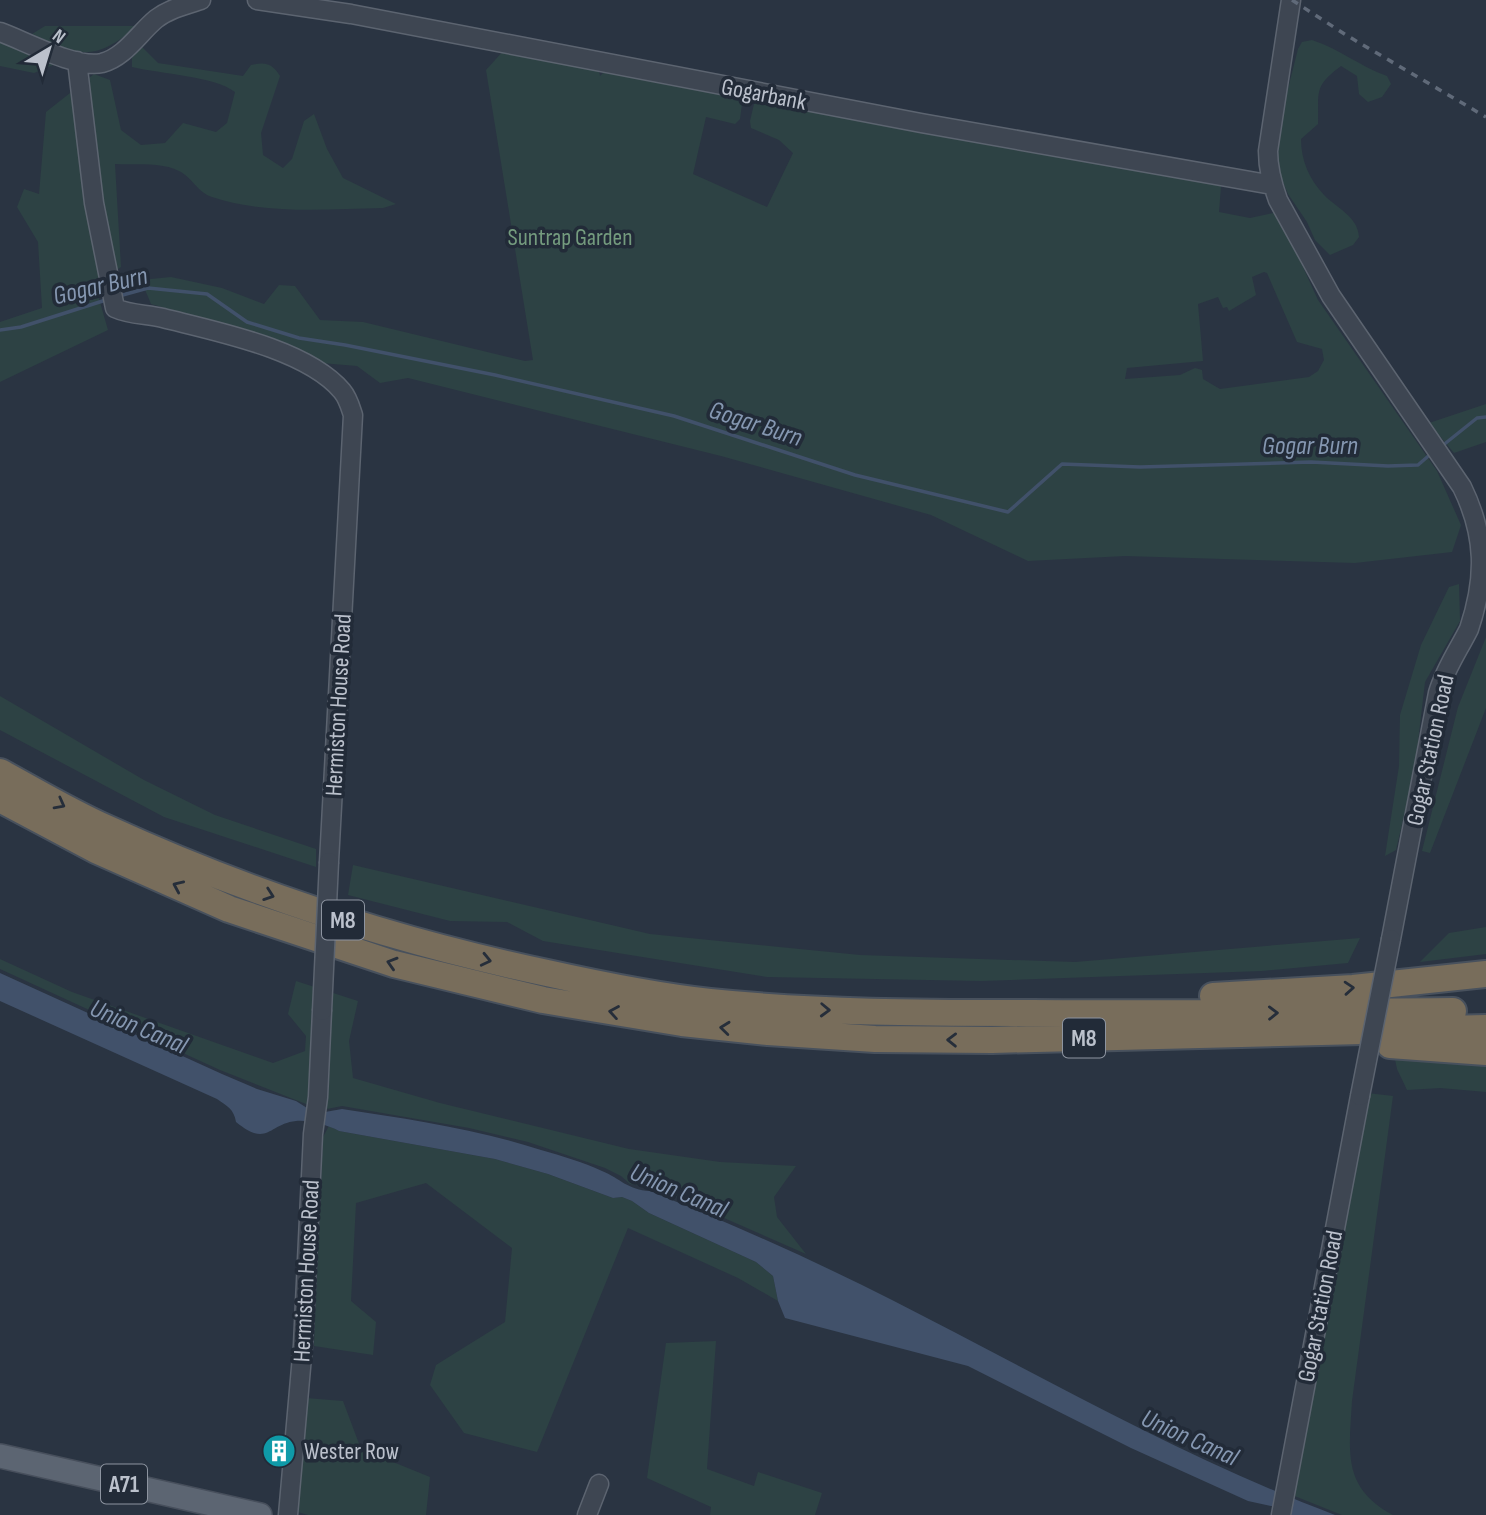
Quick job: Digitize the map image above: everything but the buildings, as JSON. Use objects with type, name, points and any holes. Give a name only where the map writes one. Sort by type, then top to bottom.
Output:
[{"type":"highway","name":"M8","points":[[0,772],[103,827],[245,887],[363,927],[480,959],[598,984],[708,1002],[812,1010],[914,1013],[1178,1014],[1486,1010]]},
{"type":"highway","name":"M8","points":[[0,799],[96,850],[229,908],[394,964],[543,1000],[682,1023],[875,1039],[1392,1045],[1486,1052]]},
{"type":"highway","name":"M8","points":[[914,1013],[1049,1001],[1184,998],[1326,990],[1486,974]]},
{"type":"highway","name":"M8","points":[[992,1040],[1486,1028]]},
{"type":"main road","name":"A71","points":[[0,1456],[255,1514]]},
{"type":"street","points":[[0,32],[77,61],[101,63],[117,56],[157,18],[174,8],[201,0]]},
{"type":"street","name":"Gogarbank","points":[[257,0],[351,14],[920,123],[1272,185]]},
{"type":"street","name":"Gogar Station Road","points":[[1281,1515],[1437,693],[1445,670],[1469,627],[1480,599],[1485,560],[1477,516],[1462,487],[1331,296],[1272,185],[1268,170],[1268,151],[1291,0]]},
{"type":"street","name":"Hermiston House Road","points":[[77,61],[94,202],[115,308],[220,333],[280,352],[315,369],[334,383],[349,403],[353,415],[318,1097],[313,1134],[303,1345],[288,1515]]},
{"type":"street","points":[[587,1515],[598,1484]]},
{"type":"green space","points":[[45,26],[138,26],[109,46],[87,52],[63,48],[32,34]]},
{"type":"green space","points":[[0,38],[58,63],[34,73],[0,66]]},
{"type":"green space","points":[[1312,40],[1387,76],[1391,84],[1382,97],[1368,102],[1359,94],[1357,76],[1341,66],[1326,79],[1319,91],[1318,124],[1301,139],[1304,162],[1314,182],[1324,195],[1351,218],[1358,230],[1359,237],[1353,245],[1330,255],[1315,240],[1277,169],[1276,136],[1298,49],[1302,42]]},
{"type":"green space","points":[[142,47],[158,63],[243,76],[251,65],[271,66],[280,76],[261,133],[263,155],[283,168],[292,159],[304,121],[314,114],[327,149],[343,178],[396,204],[383,208],[319,210],[254,206],[207,195],[184,174],[172,168],[115,164],[121,267],[95,285],[108,330],[0,382],[0,322],[42,308],[38,242],[17,207],[24,189],[39,194],[46,112],[94,74],[110,80],[121,130],[141,145],[165,143],[183,123],[216,132],[227,123],[235,92],[214,82],[132,67],[132,58]]},
{"type":"green space","name":"Suntrap Garden","points":[[505,49],[598,67],[600,76],[606,70],[743,97],[740,119],[735,124],[706,117],[693,174],[767,207],[793,153],[779,140],[751,128],[754,104],[763,98],[1221,186],[1219,212],[1250,218],[1278,212],[1318,300],[1437,471],[1461,525],[1452,552],[1355,563],[1125,556],[1028,561],[931,515],[721,456],[408,378],[380,383],[357,366],[321,363],[274,339],[151,304],[141,280],[171,277],[222,288],[264,304],[279,285],[295,286],[320,320],[363,322],[525,361],[533,360],[486,70]],"holes":[[[1267,273],[1297,342],[1322,349],[1324,360],[1318,371],[1309,377],[1220,389],[1203,379],[1202,370],[1195,368],[1180,375],[1125,379],[1127,368],[1203,361],[1198,304],[1218,297],[1223,308],[1227,307],[1229,311],[1256,295],[1252,277]]]},
{"type":"green space","points":[[1486,404],[1486,442],[1454,453],[1429,423]]},
{"type":"green space","points":[[1459,584],[1460,621],[1425,682],[1415,768],[1396,850],[1385,856],[1399,766],[1400,715],[1421,645],[1449,587]]},
{"type":"green space","points":[[1486,637],[1486,708],[1430,853],[1422,851],[1458,707]]},
{"type":"green space","points":[[0,696],[144,780],[215,815],[316,849],[316,867],[164,817],[0,730]]},
{"type":"green space","points":[[353,865],[650,934],[860,955],[1075,962],[1360,938],[1348,963],[1262,971],[982,981],[767,977],[543,941],[507,922],[450,921],[348,895]]},
{"type":"green space","points":[[1486,927],[1486,954],[1420,962],[1449,933]]},
{"type":"green space","points":[[0,959],[72,992],[273,1063],[305,1051],[306,1036],[288,1014],[296,981],[358,1001],[349,1041],[353,1078],[440,1103],[629,1149],[720,1162],[796,1166],[774,1197],[777,1217],[806,1254],[676,1197],[630,1184],[605,1168],[528,1142],[469,1128],[342,1106],[327,1109],[311,1106],[220,1070],[0,969]]},
{"type":"green space","points":[[1392,1045],[1486,1052],[1486,1092],[1440,1088],[1407,1090],[1397,1069]]},
{"type":"green space","points":[[1367,1093],[1393,1096],[1352,1401],[1350,1452],[1357,1481],[1365,1493],[1393,1515],[1342,1515],[1292,1495]]},
{"type":"green space","points":[[329,1126],[339,1131],[495,1159],[548,1174],[613,1198],[622,1197],[649,1213],[756,1262],[773,1276],[778,1301],[738,1278],[628,1228],[537,1452],[464,1433],[430,1385],[436,1365],[505,1322],[512,1248],[426,1183],[356,1203],[351,1301],[376,1322],[373,1355],[314,1346],[323,1137]]},
{"type":"green space","points":[[716,1341],[707,1469],[754,1486],[758,1472],[822,1493],[815,1515],[710,1515],[711,1507],[647,1478],[666,1343]]},
{"type":"green space","points":[[306,1398],[343,1401],[361,1449],[430,1477],[426,1515],[308,1515],[294,1511]]},
{"type":"water","points":[[0,973],[222,1074],[296,1101],[307,1108],[325,1112],[342,1109],[467,1130],[595,1168],[630,1186],[681,1204],[832,1271],[1110,1414],[1221,1467],[1335,1515],[1292,1515],[1280,1508],[1248,1501],[1131,1448],[968,1366],[785,1318],[773,1276],[756,1262],[649,1213],[622,1197],[613,1198],[548,1174],[495,1159],[339,1131],[313,1122],[287,1123],[262,1134],[247,1130],[236,1122],[232,1111],[217,1099],[0,1001]]},
{"type":"waterway","name":"Gogar Burn","points":[[119,296],[148,288],[207,294],[247,322],[299,338],[495,375],[674,416],[855,475],[1008,512],[1062,464],[1140,467],[1311,462],[1388,466],[1418,465],[1433,452]]},
{"type":"waterway","name":"Gogar Burn","points":[[0,330],[21,327],[109,299]]},
{"type":"waterway","name":"Gogar Burn","points":[[1442,446],[1477,418],[1486,417]]},
{"type":"railway","points":[[1292,0],[1486,117]]},
{"type":"place","name":"Wester Row","points":[[279,1451]]},
{"type":"water label","name":"Union Canal","points":[[139,1026]]},
{"type":"water label","name":"Union Canal","points":[[679,1190]]},
{"type":"water label","name":"Union Canal","points":[[1190,1437]]}]
